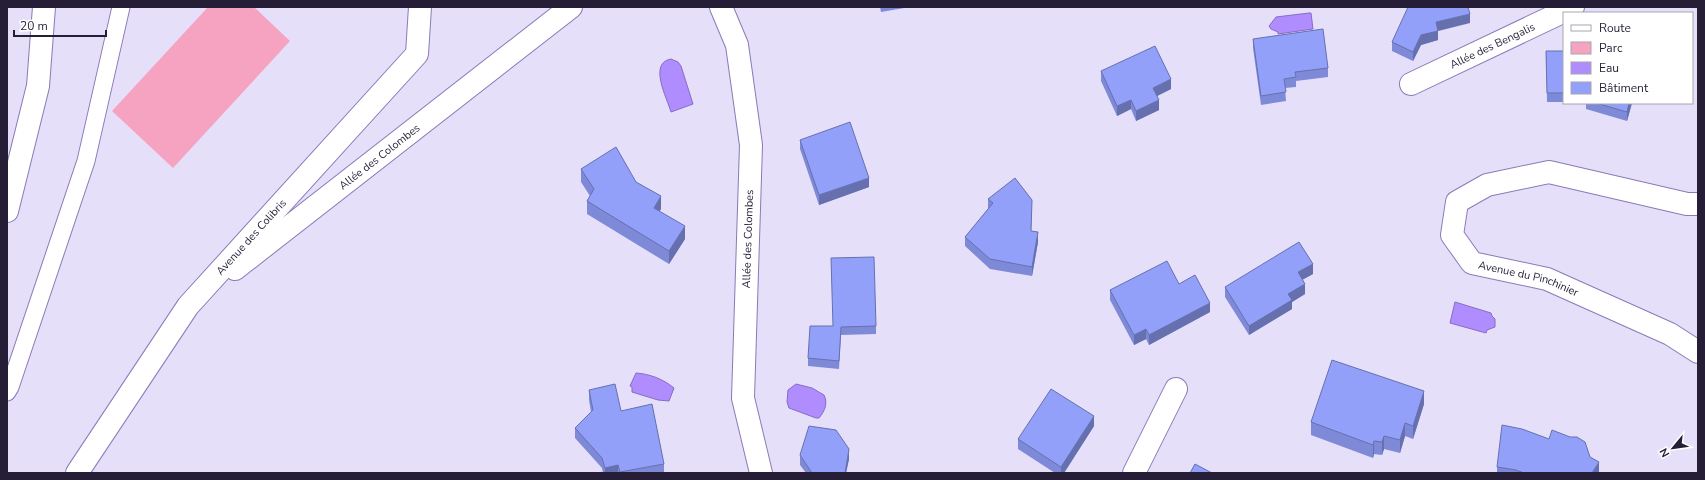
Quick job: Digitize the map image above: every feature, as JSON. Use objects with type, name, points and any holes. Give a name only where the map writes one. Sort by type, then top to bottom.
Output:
[{"type":"street","points":[[7,210],[38,86],[44,7]]},
{"type":"street","name":"Avenue des Colibris","points":[[77,473],[188,306],[416,54],[420,7]]},
{"type":"street","name":"Allée des Colombes","points":[[188,306],[571,7]]},
{"type":"street","name":"Allée des Colombes","points":[[721,7],[737,46],[751,146],[743,398],[761,473]]},
{"type":"street","name":"Allée des Bengalis","points":[[1411,84],[1573,7]]},
{"type":"street","name":"Avenue du Pinchinier","points":[[1698,204],[1687,204],[1549,172],[1487,185],[1457,202],[1452,235],[1472,263],[1546,279],[1670,334],[1698,352]]},
{"type":"street","points":[[1134,473],[1176,389]]},
{"type":"lane","points":[[7,392],[10,387],[86,161],[121,7]]},
{"type":"green space","points":[[208,7],[254,7],[290,41],[173,168],[112,111]]},
{"type":"water","points":[[1311,13],[1313,29],[1278,34],[1278,32],[1271,29],[1269,26],[1276,17]]},
{"type":"water","points":[[671,59],[678,62],[681,66],[693,104],[671,112],[663,90],[660,74],[661,67],[664,62]]},
{"type":"water","points":[[1455,302],[1491,313],[1495,319],[1495,327],[1487,330],[1486,333],[1450,323]]},
{"type":"water","points":[[636,373],[646,374],[665,382],[674,388],[669,401],[658,400],[632,392],[632,387],[630,386]]},
{"type":"water","points":[[796,384],[812,388],[824,395],[826,401],[825,407],[819,418],[789,408],[787,402],[788,390]]},
{"type":"building","points":[[1408,7],[1468,7],[1470,14],[1436,22],[1438,31],[1421,35],[1413,52],[1392,42]]},
{"type":"building","points":[[1323,29],[1328,68],[1295,72],[1296,77],[1284,79],[1286,92],[1261,96],[1253,39]]},
{"type":"building","points":[[1155,46],[1171,79],[1153,88],[1159,100],[1136,111],[1131,100],[1117,106],[1101,71]]},
{"type":"building","points":[[1546,51],[1563,51],[1563,93],[1547,93]]},
{"type":"building","points":[[1599,104],[1629,104],[1627,112]]},
{"type":"building","points":[[850,122],[869,178],[819,195],[800,140]]},
{"type":"building","points":[[616,147],[636,182],[661,196],[654,208],[685,226],[669,251],[587,201],[594,189],[581,169]]},
{"type":"building","points":[[1015,178],[1032,200],[1031,231],[1038,232],[1032,267],[990,259],[965,237],[993,203],[988,199]]},
{"type":"building","points":[[1299,242],[1313,264],[1298,272],[1305,284],[1288,294],[1292,300],[1249,326],[1225,287]]},
{"type":"building","points":[[874,257],[876,326],[841,327],[839,361],[808,358],[810,326],[833,326],[831,258]]},
{"type":"building","points":[[1167,261],[1179,284],[1195,275],[1210,303],[1149,335],[1146,329],[1134,335],[1110,290]]},
{"type":"building","points":[[1332,360],[1424,391],[1413,426],[1405,423],[1400,440],[1384,436],[1382,442],[1374,441],[1373,445],[1311,422]]},
{"type":"building","points":[[615,384],[621,411],[652,404],[664,464],[620,472],[618,465],[605,468],[602,458],[575,428],[593,410],[589,390]]},
{"type":"building","points":[[1051,389],[1094,416],[1061,467],[1018,439]]},
{"type":"building","points":[[1502,425],[1522,429],[1549,439],[1552,430],[1570,437],[1577,437],[1585,442],[1590,457],[1599,462],[1592,473],[1524,473],[1497,467]]},
{"type":"building","points":[[809,426],[836,430],[849,449],[845,473],[812,473],[800,455]]},
{"type":"building","points":[[1195,464],[1212,473],[1190,473]]}]
